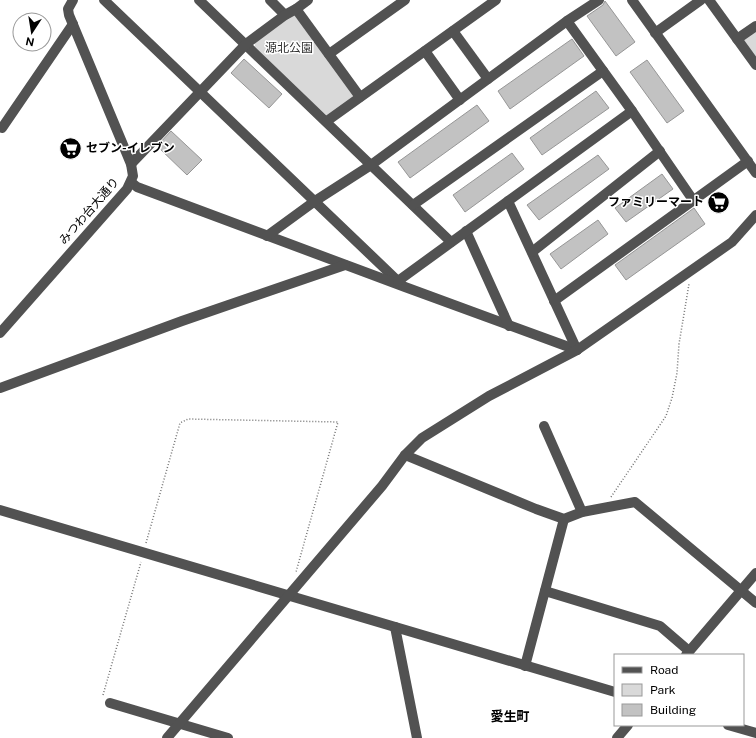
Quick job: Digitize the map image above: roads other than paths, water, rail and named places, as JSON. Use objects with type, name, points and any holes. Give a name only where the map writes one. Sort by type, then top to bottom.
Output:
[{"type":"street","points":[[104,0],[401,284]]},
{"type":"street","points":[[199,0],[452,242]]},
{"type":"street","points":[[270,0],[285,15]]},
{"type":"street","points":[[131,164],[246,44],[308,0]]},
{"type":"street","points":[[329,54],[405,0]]},
{"type":"street","points":[[327,121],[496,0]]},
{"type":"street","points":[[267,236],[371,165],[567,21],[599,0]]},
{"type":"street","points":[[632,0],[756,173]]},
{"type":"street","points":[[655,33],[701,0]]},
{"type":"street","points":[[709,0],[756,65]]},
{"type":"street","name":"みつわ台大通り","points":[[0,333],[127,189],[133,176],[131,164],[69,15],[68,3]]},
{"type":"street","points":[[296,9],[360,97]]},
{"type":"street","points":[[567,21],[632,111],[693,200]]},
{"type":"street","points":[[2,128],[73,24]]},
{"type":"street","points":[[737,39],[756,26]]},
{"type":"street","points":[[453,31],[488,79]]},
{"type":"street","points":[[425,51],[460,100]]},
{"type":"street","points":[[413,205],[603,71]]},
{"type":"street","points":[[401,284],[466,231],[632,111]]},
{"type":"street","points":[[532,252],[660,152]]},
{"type":"street","points":[[554,301],[748,161]]},
{"type":"street","points":[[131,182],[137,187],[267,236],[577,350]]},
{"type":"street","points":[[508,201],[577,350]]},
{"type":"street","points":[[167,738],[382,486],[405,455],[422,438],[489,396],[577,350],[732,242],[756,215]]},
{"type":"street","points":[[466,231],[509,326]]},
{"type":"street","points":[[0,388],[182,321],[345,265]]},
{"type":"street","points":[[544,426],[582,512]]},
{"type":"street","points":[[405,455],[564,519],[582,512],[635,502],[756,603]]},
{"type":"street","points":[[0,510],[614,692]]},
{"type":"street","points":[[525,666],[564,519]]},
{"type":"street","points":[[545,591],[660,626],[688,653],[756,573]]},
{"type":"street","points":[[395,627],[417,738]]},
{"type":"street","points":[[110,703],[228,738]]},
{"type":"street","points":[[617,738],[627,726]]},
{"type":"street","points":[[732,726],[756,733]]},
{"type":"place","name":"セブン-イレブン","points":[[70,148]]},
{"type":"place","name":"ファミリーマート","points":[[719,202]]},
{"type":"district","name":"愛生町","points":[[510,716]]},
{"type":"park label","name":"源北公園","points":[[289,48]]}]
